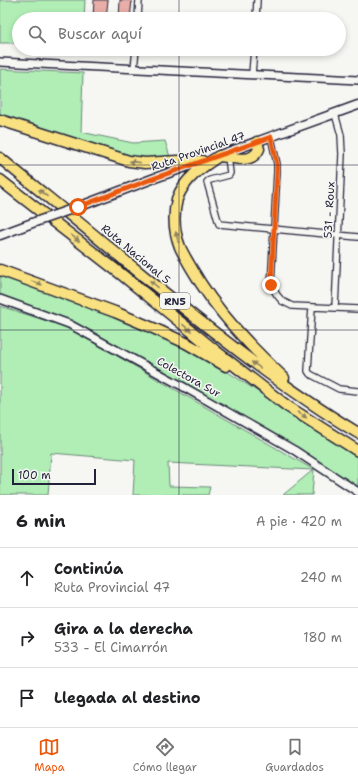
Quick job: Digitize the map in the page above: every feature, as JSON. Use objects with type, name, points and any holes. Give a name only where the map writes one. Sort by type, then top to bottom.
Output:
[{"type":"highway","points":[[0,120],[129,161],[145,163],[202,161]]},
{"type":"highway","points":[[257,142],[259,149],[253,157],[242,159],[223,156],[204,165],[192,176],[184,186],[178,198],[174,221],[176,233],[180,247],[198,281],[223,315],[266,361],[315,406]]},
{"type":"highway","name":"Ruta Nacional 5","points":[[0,158],[249,360],[315,406],[358,433]]},
{"type":"highway","name":"RN5","points":[[0,180],[121,274],[216,352],[287,406],[358,451]]},
{"type":"highway","points":[[0,270],[115,312],[186,343],[253,383],[287,406]]},
{"type":"main road","name":"Ruta Provincial 47","points":[[257,142],[358,105]]},
{"type":"main road","name":"Ruta Provincial 47","points":[[0,234],[202,161],[223,156]]},
{"type":"street","points":[[138,12],[139,0]]},
{"type":"street","points":[[256,12],[257,0]]},
{"type":"street","points":[[134,69],[135,56]]},
{"type":"street","points":[[252,74],[253,56]]},
{"type":"street","points":[[0,62],[358,80]]},
{"type":"street","name":"531 - Roux","points":[[334,114],[339,126],[342,143],[335,308]]},
{"type":"street","points":[[271,137],[277,164],[271,285],[274,291],[282,301],[292,306],[358,309]]},
{"type":"street","points":[[223,156],[230,173],[229,175],[208,181],[218,224],[358,237]]},
{"type":"street","name":"Colectora Sur","points":[[0,299],[69,324],[294,450],[358,492]]},
{"type":"street","points":[[312,307],[308,371],[310,374],[339,389],[358,391]]},
{"type":"green space","points":[[0,0],[85,0],[84,12],[12,12],[12,43],[0,43]]},
{"type":"green space","points":[[0,69],[83,73],[81,132],[133,143],[165,141],[170,157],[141,160],[0,116]]},
{"type":"green space","points":[[0,272],[131,320],[208,359],[358,456],[358,486],[269,431],[71,321],[0,295]]},
{"type":"green space","points":[[0,306],[69,328],[314,470],[312,495],[283,495],[313,470],[168,463],[169,486],[210,487],[208,495],[133,495],[135,460],[51,453],[48,495],[0,495]]},
{"type":"building","points":[[94,0],[108,0],[107,12],[93,12]]},
{"type":"building","points":[[120,0],[132,0],[131,12],[119,12]]},
{"type":"route","points":[[78,207],[271,137],[277,164],[271,285]]}]
